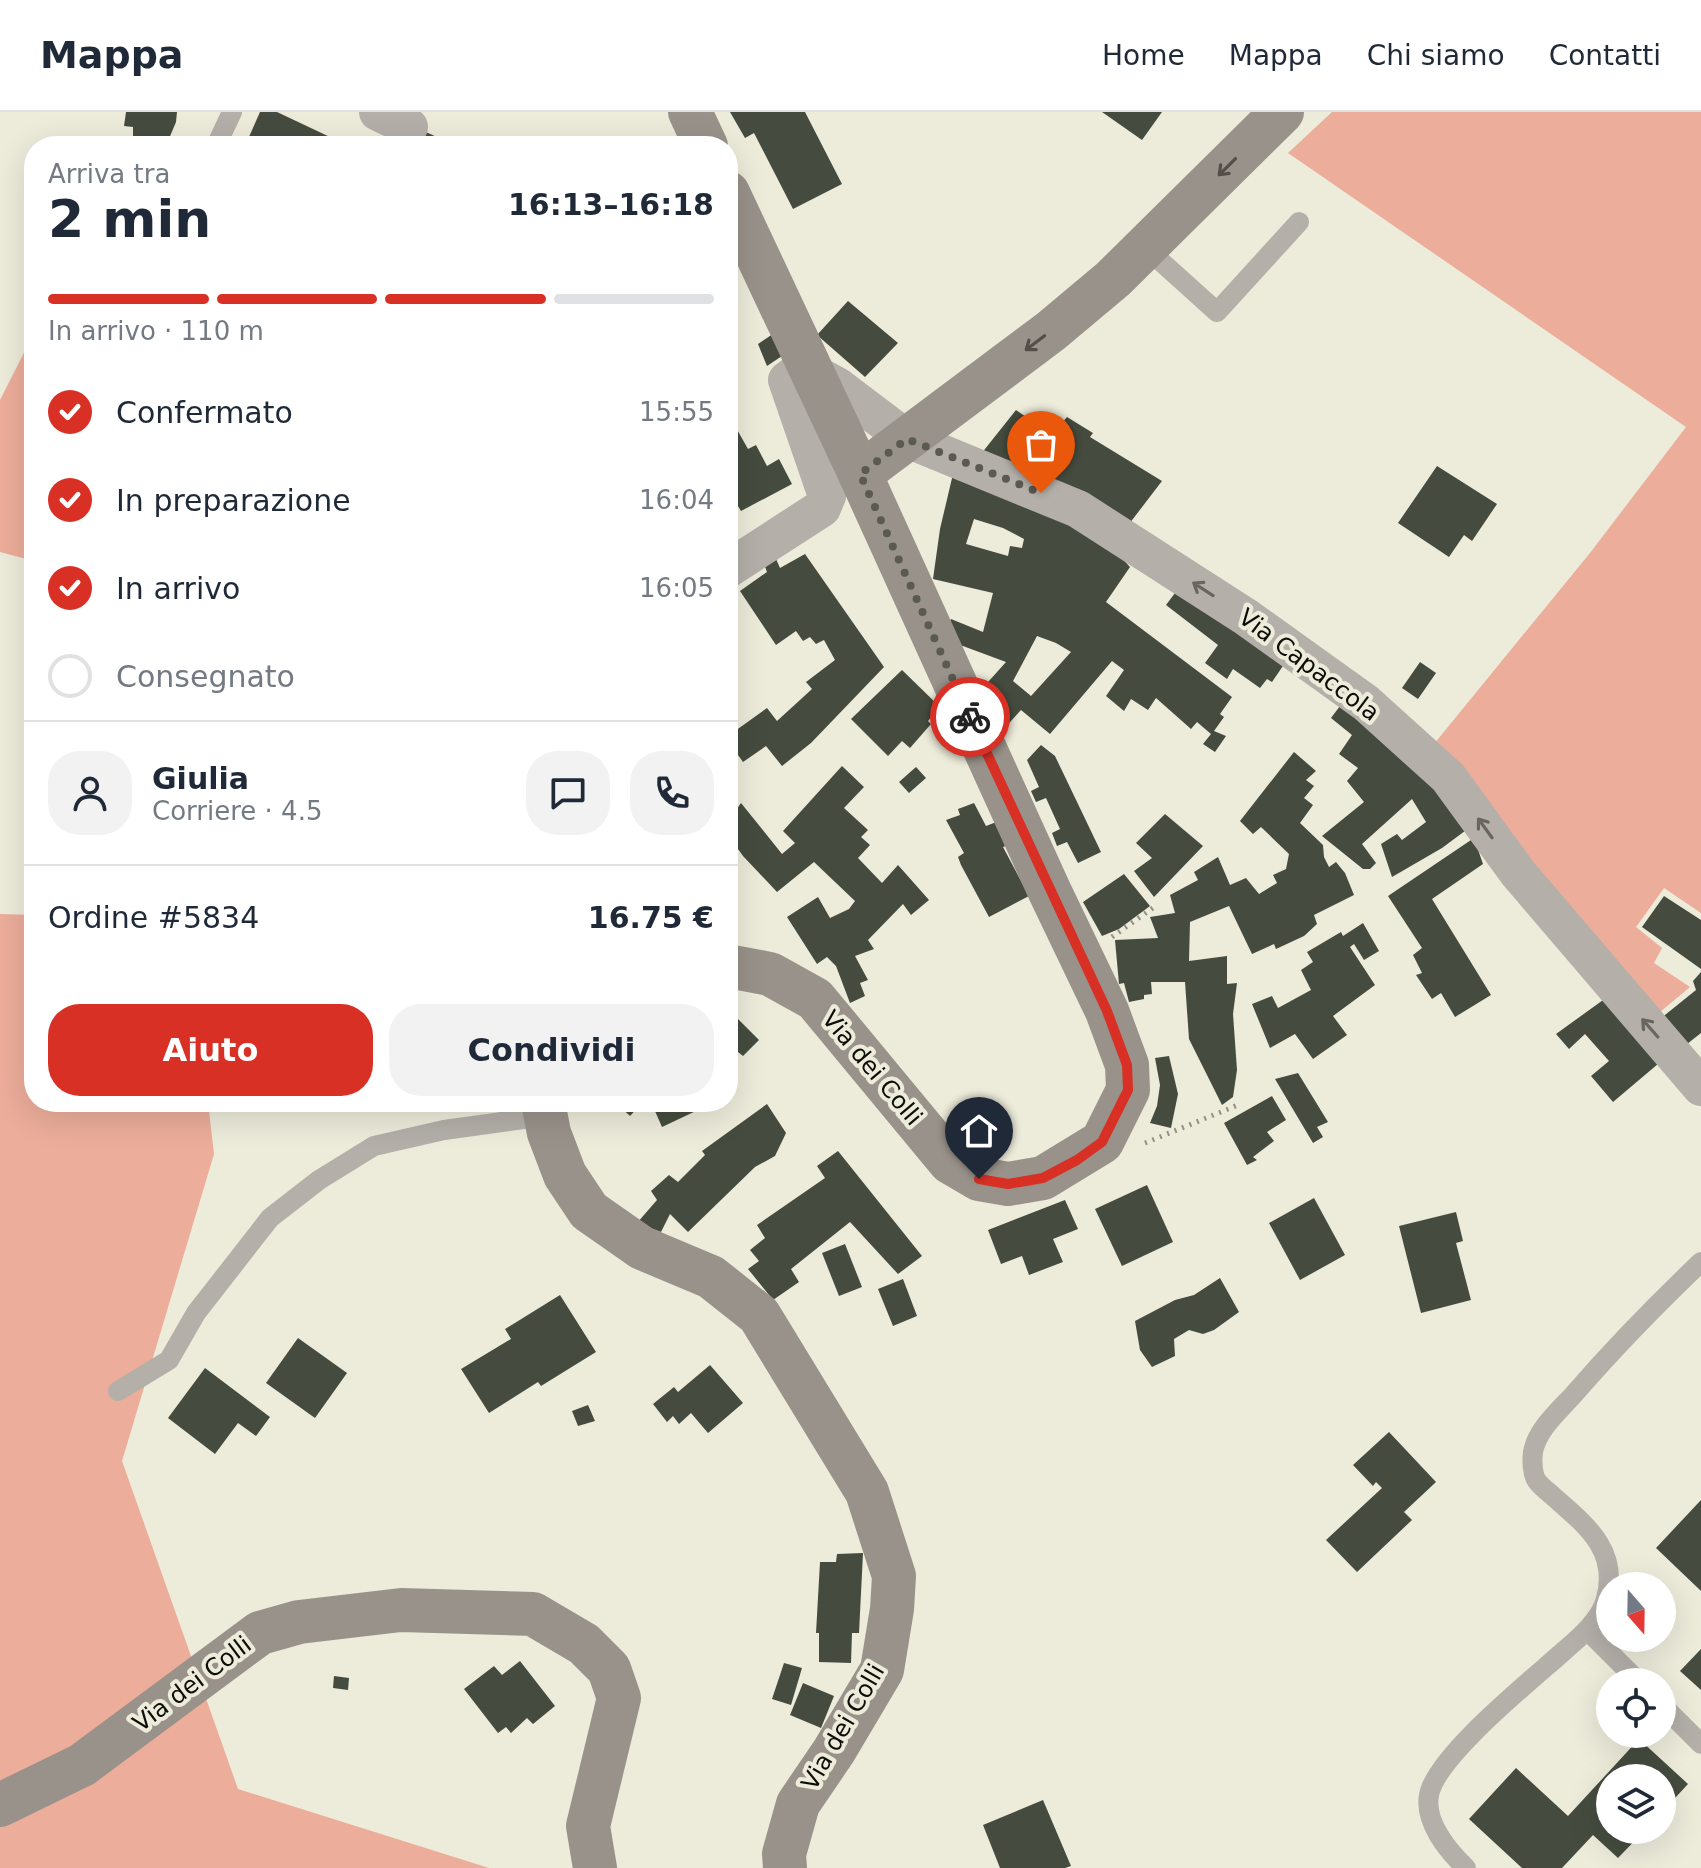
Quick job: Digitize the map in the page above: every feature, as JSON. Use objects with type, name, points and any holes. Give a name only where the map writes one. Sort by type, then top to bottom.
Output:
[{"type":"street","points":[[690,112],[701,136]]},
{"type":"street","points":[[860,474],[1051,331],[1113,279],[1282,112]]},
{"type":"street","points":[[738,214],[1107,1011],[1127,1065],[1128,1090],[1116,1146]]},
{"type":"street","points":[[738,563],[822,508],[827,496],[787,380],[811,369]]},
{"type":"street","name":"Via Capaccola","points":[[811,369],[907,439],[1078,509],[1246,617],[1366,703],[1448,777],[1518,873],[1694,1066]]},
{"type":"street","name":"Via dei Colli","points":[[738,968],[770,974],[815,999],[950,1162],[979,1179],[1008,1184],[1043,1178],[1116,1146]]},
{"type":"street","name":"Via dei Colli","points":[[545,1112],[565,1175],[589,1211],[642,1248],[711,1277],[759,1315],[867,1492],[894,1576],[882,1670],[798,1804],[784,1854],[785,1868]]},
{"type":"street","name":"Via dei Colli","points":[[0,1805],[82,1765],[260,1633],[299,1622],[401,1610],[533,1614],[584,1644],[609,1669],[619,1698],[588,1826],[595,1868]]},
{"type":"lane","points":[[221,136],[232,112]]},
{"type":"lane","points":[[1146,248],[1217,312],[1299,222]]},
{"type":"lane","points":[[118,1391],[169,1360],[196,1313],[270,1218],[319,1180],[374,1146],[530,1112]]},
{"type":"lane","points":[[1466,1868],[1445,1847],[1432,1817],[1429,1796],[1439,1771],[1469,1739],[1587,1630],[1606,1601],[1609,1575],[1604,1552],[1591,1530],[1537,1482],[1533,1449],[1543,1429],[1623,1338],[1701,1262]]},
{"type":"lane","points":[[1587,1630],[1625,1668]]},
{"type":"lane","points":[[1676,1719],[1701,1744]]},
{"type":"path","points":[[1082,958],[1157,905]]},
{"type":"path","points":[[1116,1146],[1238,1105]]},
{"type":"shaded area","points":[[1332,112],[1701,112],[1701,913],[1664,888],[1636,927],[1662,948],[1654,963],[1690,987],[1654,1017],[1434,744],[1590,553],[1686,427],[1288,153]]},
{"type":"shaded area","points":[[24,353],[24,558],[0,552],[0,400]]},
{"type":"shaded area","points":[[0,914],[24,915],[24,1112],[209,1112],[214,1154],[122,1461],[238,1789],[489,1868],[0,1868]]},
{"type":"building","points":[[126,112],[177,112],[170,136],[133,136],[133,127],[124,126]]},
{"type":"building","points":[[260,112],[277,112],[328,136],[249,136]]},
{"type":"building","points":[[730,112],[805,112],[842,184],[793,209],[754,133],[745,138]]},
{"type":"building","points":[[1102,112],[1162,112],[1142,140]]},
{"type":"building","points":[[848,301],[898,343],[865,377],[817,335]]},
{"type":"building","points":[[776,332],[785,354],[767,366],[758,344]]},
{"type":"building","points":[[1016,410],[1052,435],[1067,417],[1093,433],[1090,437],[1162,481],[1126,528],[977,459]]},
{"type":"building","points":[[738,431],[748,449],[756,445],[767,466],[779,459],[792,484],[741,511],[738,506]]},
{"type":"building","points":[[1437,466],[1497,504],[1472,541],[1464,535],[1449,557],[1398,523]]},
{"type":"building","points":[[953,474],[1024,490],[1118,554],[1130,567],[1106,602],[1232,697],[1220,714],[1224,717],[1214,731],[1226,736],[1215,752],[1203,744],[1211,734],[1197,722],[1191,729],[1156,698],[1148,710],[1131,699],[1124,711],[1106,696],[1124,670],[1112,661],[1050,734],[1021,710],[992,742],[971,701],[1006,662],[944,639],[951,619],[983,632],[993,593],[933,579],[940,529]],"holes":[[[974,519],[1003,528],[1024,539],[1022,548],[1010,546],[1008,556],[966,544]],[[1037,636],[1071,652],[1031,696],[1013,681]]]},
{"type":"building","points":[[805,554],[884,667],[811,743],[782,766],[766,746],[743,762],[738,755],[738,729],[767,708],[777,721],[812,689],[806,682],[835,660],[824,640],[816,644],[810,637],[803,641],[796,631],[776,645],[740,591],[767,572],[764,564],[776,559],[780,568]]},
{"type":"building","points":[[1181,585],[1287,660],[1272,682],[1267,679],[1260,688],[1233,669],[1227,679],[1205,663],[1218,645],[1166,605]]},
{"type":"building","points":[[1420,662],[1436,673],[1418,699],[1402,688]]},
{"type":"building","points":[[902,670],[940,707],[928,721],[931,724],[910,748],[902,741],[888,756],[851,719]]},
{"type":"building","points":[[1343,702],[1473,825],[1442,848],[1392,877],[1381,844],[1397,834],[1402,840],[1426,822],[1412,799],[1362,844],[1376,863],[1370,869],[1363,869],[1322,836],[1364,802],[1347,781],[1358,768],[1339,754],[1352,735],[1331,718]]},
{"type":"building","points":[[1041,745],[1055,756],[1101,852],[1078,863],[1067,842],[1057,846],[1052,833],[1060,829],[1046,798],[1036,802],[1031,791],[1039,787],[1027,760]]},
{"type":"building","points":[[1294,752],[1316,771],[1306,780],[1314,786],[1304,798],[1313,805],[1300,823],[1323,845],[1329,867],[1336,862],[1345,873],[1354,895],[1314,915],[1317,924],[1304,936],[1276,949],[1274,944],[1252,954],[1229,906],[1190,922],[1189,961],[1227,956],[1227,984],[1237,983],[1233,1014],[1237,1070],[1233,1097],[1222,1105],[1189,1039],[1185,982],[1151,982],[1152,994],[1129,1002],[1124,983],[1119,984],[1115,940],[1158,938],[1150,917],[1175,913],[1170,895],[1198,880],[1194,872],[1218,857],[1230,885],[1246,878],[1259,894],[1277,883],[1273,875],[1286,869],[1289,854],[1261,827],[1253,834],[1240,821]]},
{"type":"building","points":[[842,766],[864,787],[844,808],[868,830],[861,837],[870,845],[858,858],[882,883],[898,865],[929,900],[911,915],[903,904],[868,940],[874,949],[855,956],[868,980],[860,983],[865,996],[850,1003],[836,966],[827,957],[817,964],[787,917],[818,897],[830,918],[849,909],[855,901],[814,862],[777,892],[738,849],[738,807],[741,803],[782,854],[795,843],[783,831]]},
{"type":"building","points":[[916,767],[926,778],[909,793],[899,782]]},
{"type":"building","points":[[974,803],[986,826],[999,821],[1011,844],[1003,847],[1029,896],[989,917],[961,865],[958,857],[964,853],[946,820],[960,815],[958,809]]},
{"type":"building","points":[[1165,814],[1203,846],[1154,897],[1134,871],[1152,858],[1136,843]]},
{"type":"building","points":[[1474,838],[1483,864],[1432,899],[1491,995],[1455,1017],[1441,993],[1432,999],[1416,975],[1422,973],[1413,955],[1422,948],[1388,896]]},
{"type":"building","points":[[1124,874],[1150,906],[1119,929],[1102,936],[1083,902]]},
{"type":"building","points":[[1664,896],[1701,920],[1701,969],[1642,927]]},
{"type":"building","points":[[1363,923],[1379,951],[1364,960],[1354,944],[1350,947],[1375,985],[1333,1016],[1347,1035],[1313,1059],[1295,1034],[1270,1048],[1252,1004],[1272,996],[1278,1008],[1311,990],[1301,970],[1313,962],[1307,952]]},
{"type":"building","points":[[1701,972],[1701,1033],[1682,1048],[1660,1019],[1696,990],[1693,981]]},
{"type":"building","points":[[1610,995],[1665,1058],[1613,1102],[1591,1076],[1609,1061],[1585,1034],[1569,1049],[1556,1034]]},
{"type":"building","points":[[738,1019],[759,1040],[743,1056],[738,1052]]},
{"type":"building","points":[[1169,1056],[1178,1094],[1171,1128],[1150,1123],[1157,1106],[1160,1085],[1155,1058]]},
{"type":"building","points":[[1298,1073],[1328,1122],[1317,1127],[1323,1137],[1313,1143],[1275,1079]]},
{"type":"building","points":[[1272,1096],[1286,1120],[1267,1132],[1274,1141],[1253,1157],[1257,1160],[1247,1165],[1224,1123]]},
{"type":"building","points":[[767,1104],[786,1133],[775,1156],[755,1167],[688,1232],[670,1214],[661,1232],[637,1223],[657,1200],[651,1191],[669,1175],[678,1182],[705,1155],[702,1151]]},
{"type":"building","points":[[655,1112],[694,1112],[662,1127]]},
{"type":"building","points":[[838,1151],[922,1256],[898,1274],[850,1222],[791,1269],[799,1282],[773,1300],[748,1269],[759,1261],[750,1250],[765,1238],[757,1225],[825,1178],[817,1166]]},
{"type":"building","points":[[1147,1185],[1173,1242],[1122,1266],[1095,1209]]},
{"type":"building","points":[[1314,1198],[1345,1255],[1300,1280],[1269,1223]]},
{"type":"building","points":[[1065,1200],[1078,1229],[1053,1239],[1063,1262],[1029,1275],[1022,1256],[1001,1264],[988,1230]]},
{"type":"building","points":[[1456,1212],[1463,1241],[1456,1243],[1471,1300],[1421,1313],[1399,1226]]},
{"type":"building","points":[[845,1244],[862,1287],[839,1296],[822,1253]]},
{"type":"building","points":[[1220,1278],[1239,1312],[1214,1330],[1203,1334],[1189,1330],[1174,1339],[1175,1356],[1152,1367],[1140,1350],[1135,1321],[1175,1300],[1194,1295]]},
{"type":"building","points":[[903,1279],[917,1316],[893,1326],[878,1289]]},
{"type":"building","points":[[560,1295],[596,1352],[541,1386],[538,1382],[489,1413],[461,1369],[511,1339],[505,1329]]},
{"type":"building","points":[[298,1338],[347,1373],[315,1418],[266,1383]]},
{"type":"building","points":[[710,1365],[743,1403],[708,1433],[691,1413],[679,1424],[673,1416],[667,1422],[653,1404],[674,1387],[678,1392]]},
{"type":"building","points":[[205,1368],[270,1417],[256,1436],[238,1423],[215,1454],[168,1418]]},
{"type":"building","points":[[588,1405],[595,1421],[578,1426],[572,1411]]},
{"type":"building","points":[[1389,1432],[1436,1482],[1404,1512],[1412,1520],[1357,1572],[1326,1540],[1382,1488],[1376,1482],[1373,1486],[1353,1465]]},
{"type":"building","points":[[1701,1500],[1701,1591],[1656,1548]]},
{"type":"building","points":[[863,1553],[859,1633],[852,1633],[851,1663],[819,1662],[819,1633],[816,1633],[820,1562],[836,1562],[837,1554]]},
{"type":"building","points":[[1701,1649],[1701,1690],[1680,1671]]},
{"type":"building","points":[[520,1661],[555,1706],[533,1724],[527,1718],[511,1733],[506,1727],[498,1733],[464,1689],[494,1666],[502,1675]]},
{"type":"building","points":[[784,1663],[802,1668],[791,1705],[772,1699]]},
{"type":"building","points":[[334,1676],[349,1678],[348,1690],[333,1688]]},
{"type":"building","points":[[803,1683],[834,1696],[821,1728],[790,1715]]},
{"type":"building","points":[[1631,1748],[1649,1748],[1666,1764],[1616,1764]]},
{"type":"building","points":[[1516,1768],[1568,1816],[1596,1786],[1596,1838],[1593,1835],[1562,1868],[1522,1868],[1469,1819]]},
{"type":"building","points":[[1676,1773],[1688,1784],[1676,1797]]},
{"type":"building","points":[[1043,1800],[1071,1866],[1000,1868],[983,1825]]},
{"type":"building","points":[[1603,1844],[1632,1844],[1618,1858]]},
{"type":"way so far","points":[[970,717],[860,474],[907,439],[1041,493]]},
{"type":"route","points":[[970,717],[1107,1011],[1127,1065],[1128,1090],[1102,1142],[1077,1160],[1043,1178],[1008,1184],[979,1179]]}]
